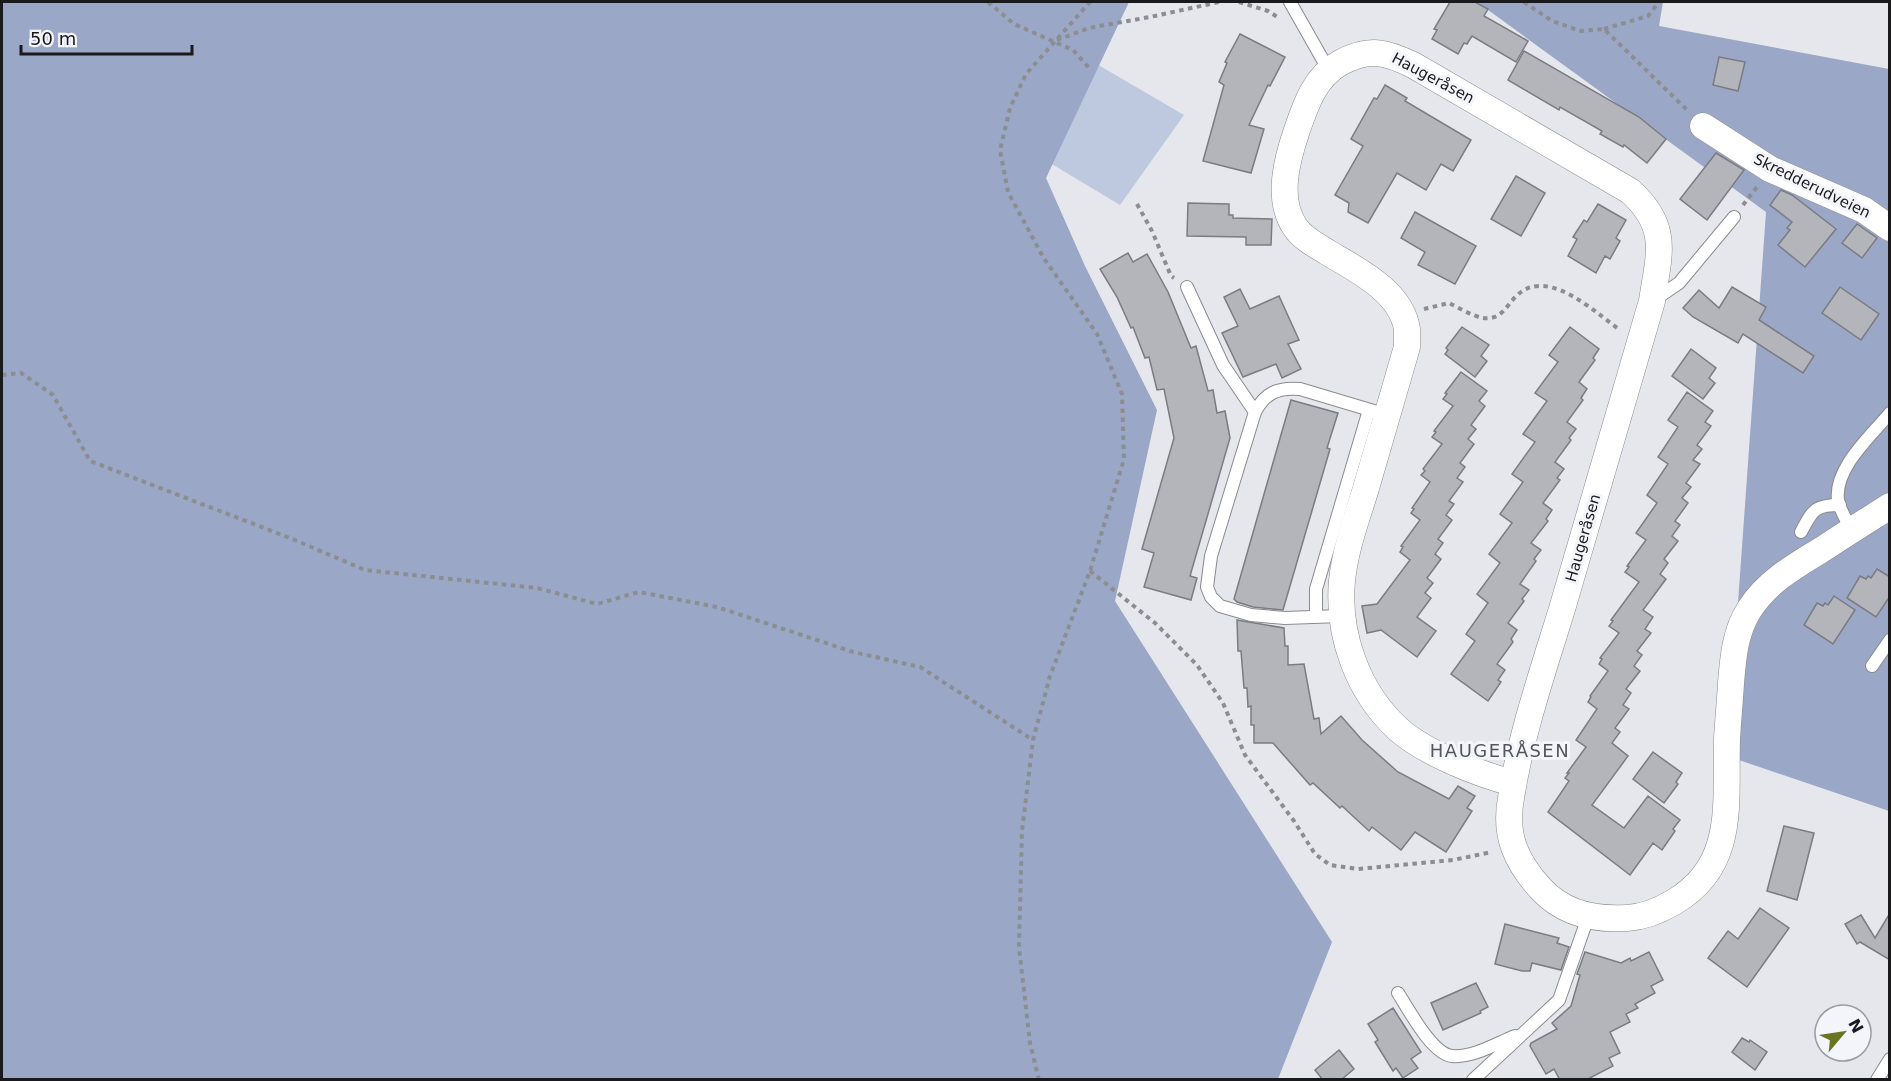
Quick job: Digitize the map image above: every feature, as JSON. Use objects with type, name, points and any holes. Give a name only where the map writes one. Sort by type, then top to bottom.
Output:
[{"type":"street","name":"Haugeråsen","points":[[1513,783],[1489,777],[1424,747],[1399,730],[1365,689],[1350,654],[1329,616],[1342,580],[1378,412],[1407,348],[1407,329],[1391,297],[1373,281],[1308,241],[1294,226],[1286,205],[1285,181],[1290,151],[1311,93],[1328,69],[1349,58],[1366,53],[1389,54],[1423,70],[1630,191],[1644,204],[1659,233],[1660,252],[1652,302],[1541,679],[1513,783],[1508,814],[1513,847],[1525,871],[1545,893],[1563,906],[1588,916],[1614,919],[1637,918],[1660,911],[1683,897],[1703,880],[1715,860],[1724,831],[1727,804],[1727,738],[1733,661],[1738,633],[1748,610],[1764,590],[1788,570],[1890,506]]},
{"type":"street","name":"Skredderudveien","points":[[1703,126],[1770,169],[1864,210],[1890,228]]},
{"type":"lane","points":[[1290,2],[1328,69]]},
{"type":"lane","points":[[1652,302],[1679,282],[1734,217]]},
{"type":"lane","points":[[1188,287],[1223,365],[1255,412]]},
{"type":"lane","points":[[1329,616],[1285,618],[1251,615],[1220,606],[1211,597],[1207,587],[1211,556],[1255,412],[1269,393],[1289,388],[1312,392],[1378,412]]},
{"type":"lane","points":[[1852,530],[1840,505],[1839,485],[1843,470],[1890,413]]},
{"type":"lane","points":[[1802,532],[1816,508],[1822,505],[1840,505]]},
{"type":"lane","points":[[1872,666],[1890,640]]},
{"type":"lane","points":[[1473,1080],[1559,1000],[1588,916]]},
{"type":"lane","points":[[1398,993],[1440,1052],[1452,1056],[1470,1054],[1522,1033]]},
{"type":"lane","points":[[1877,1080],[1890,1059]]},
{"type":"path","points":[[987,2],[1014,24],[1073,50],[1090,69]]},
{"type":"path","points":[[1039,1080],[1030,1043],[1019,947],[1022,831],[1033,740],[1050,676],[1090,571],[1124,459],[1122,394],[1096,334],[1043,257],[1008,192],[1000,150],[1010,108],[1026,74],[1090,2]]},
{"type":"path","points":[[1054,42],[1089,28],[1219,2]]},
{"type":"path","points":[[1524,2],[1552,21],[1581,31],[1604,29],[1648,16],[1659,2]]},
{"type":"path","points":[[1604,29],[1703,126]]},
{"type":"path","points":[[1734,217],[1770,169]]},
{"type":"path","points":[[1137,204],[1152,231],[1171,276],[1188,287]]},
{"type":"path","points":[[1402,315],[1449,303],[1480,318],[1494,319],[1503,312],[1515,296],[1526,288],[1541,286],[1570,294],[1640,344]]},
{"type":"path","points":[[2,375],[21,373],[54,395],[90,461],[290,538],[365,570],[537,588],[597,604],[639,592],[717,607],[854,652],[920,667],[1033,740]]},
{"type":"path","points":[[1090,571],[1155,623],[1197,665],[1222,703],[1245,755],[1294,821],[1315,854],[1330,865],[1358,869],[1453,861],[1513,847]]},
{"type":"shaded area","points":[[2,2],[1129,2],[1046,178],[1085,266],[1157,410],[1115,601],[1332,942],[1278,1079],[2,1079]]},
{"type":"shaded area","points":[[1477,2],[1663,2],[1659,26],[1889,69],[1889,811],[1727,756],[1766,212]]},
{"type":"shaded area","points":[[1095,63],[1184,115],[1120,205],[1040,157]]},
{"type":"building","points":[[1450,2],[1475,2],[1488,9],[1484,16],[1528,41],[1516,62],[1472,36],[1467,44],[1464,43],[1458,54],[1432,39],[1437,30],[1434,29]]},
{"type":"building","points":[[1240,34],[1285,57],[1270,86],[1268,85],[1249,125],[1264,129],[1251,173],[1203,161],[1224,85],[1219,82],[1227,63],[1225,62]]},
{"type":"building","points":[[1524,51],[1639,117],[1666,139],[1647,163],[1624,145],[1623,147],[1600,134],[1602,131],[1560,107],[1559,110],[1508,80]]},
{"type":"building","points":[[1719,57],[1745,62],[1738,91],[1713,85]]},
{"type":"building","points":[[1385,85],[1407,98],[1405,101],[1471,140],[1453,171],[1441,164],[1426,190],[1397,173],[1368,223],[1348,212],[1349,203],[1335,195],[1363,146],[1351,139],[1374,98],[1377,99]]},
{"type":"building","points":[[1716,153],[1744,170],[1707,220],[1680,199]]},
{"type":"building","points":[[1516,176],[1545,193],[1521,236],[1491,219]]},
{"type":"building","points":[[1781,190],[1792,195],[1836,229],[1805,267],[1778,245],[1790,230],[1787,228],[1792,222],[1770,205]]},
{"type":"building","points":[[1188,203],[1229,204],[1229,215],[1233,215],[1233,218],[1272,219],[1271,245],[1246,245],[1246,237],[1187,236]]},
{"type":"building","points":[[1598,204],[1626,220],[1616,238],[1620,241],[1610,259],[1605,256],[1596,273],[1568,256],[1577,239],[1573,237],[1584,220],[1587,222]]},
{"type":"building","points":[[1415,212],[1476,246],[1455,284],[1418,265],[1425,252],[1401,238]]},
{"type":"building","points":[[1857,224],[1877,238],[1862,258],[1842,243]]},
{"type":"building","points":[[1128,253],[1133,262],[1147,254],[1168,292],[1191,348],[1196,346],[1208,391],[1213,390],[1217,413],[1225,411],[1230,438],[1190,576],[1197,578],[1191,600],[1144,587],[1154,553],[1142,549],[1174,438],[1164,389],[1157,390],[1149,357],[1145,358],[1133,327],[1131,328],[1117,297],[1100,269]]},
{"type":"building","points":[[1732,287],[1766,307],[1759,320],[1814,356],[1803,373],[1743,334],[1738,343],[1693,317],[1683,308],[1699,290],[1719,308]]},
{"type":"building","points":[[1840,287],[1879,314],[1861,340],[1822,313]]},
{"type":"building","points":[[1240,289],[1250,309],[1279,296],[1299,340],[1288,344],[1301,369],[1282,378],[1276,364],[1243,377],[1222,333],[1238,326],[1224,297]]},
{"type":"building","points":[[1462,327],[1489,345],[1481,356],[1487,361],[1475,377],[1445,354],[1448,350],[1446,348]]},
{"type":"building","points":[[1570,327],[1599,349],[1593,358],[1595,360],[1579,382],[1587,389],[1581,398],[1583,400],[1567,422],[1576,429],[1555,462],[1564,469],[1557,478],[1560,480],[1543,503],[1552,510],[1546,519],[1548,521],[1531,543],[1541,550],[1520,584],[1529,590],[1508,623],[1517,630],[1511,639],[1513,642],[1497,664],[1505,670],[1498,680],[1501,682],[1488,701],[1451,674],[1475,641],[1466,634],[1488,603],[1477,594],[1500,563],[1489,554],[1512,523],[1500,514],[1523,482],[1512,474],[1535,442],[1523,434],[1547,401],[1535,393],[1558,362],[1549,355]]},
{"type":"building","points":[[1691,349],[1716,368],[1709,378],[1715,383],[1703,399],[1672,376]]},
{"type":"building","points":[[1461,372],[1487,391],[1479,401],[1485,406],[1471,425],[1476,429],[1468,439],[1474,444],[1460,463],[1465,467],[1457,478],[1463,482],[1449,501],[1454,504],[1446,515],[1452,520],[1438,539],[1443,543],[1435,554],[1441,559],[1427,578],[1433,583],[1425,593],[1431,598],[1417,617],[1436,631],[1417,657],[1381,630],[1367,633],[1362,606],[1377,604],[1410,560],[1400,552],[1403,547],[1401,546],[1420,520],[1411,513],[1414,509],[1412,508],[1430,482],[1421,475],[1442,444],[1432,437],[1453,406],[1443,399]]},
{"type":"building","points":[[1687,392],[1713,411],[1705,422],[1711,426],[1697,445],[1702,449],[1693,460],[1700,464],[1686,483],[1691,487],[1682,498],[1688,503],[1675,521],[1680,525],[1672,536],[1678,541],[1664,559],[1668,563],[1660,574],[1666,579],[1643,610],[1653,617],[1645,629],[1651,633],[1637,651],[1642,655],[1634,666],[1640,671],[1626,689],[1631,693],[1623,705],[1629,709],[1615,728],[1620,732],[1612,743],[1628,756],[1592,805],[1624,828],[1648,796],[1680,820],[1662,850],[1653,843],[1630,875],[1548,812],[1569,781],[1565,778],[1569,773],[1567,773],[1586,747],[1576,740],[1597,709],[1588,702],[1608,671],[1599,664],[1602,659],[1600,658],[1619,633],[1609,626],[1613,621],[1611,620],[1639,582],[1625,572],[1646,540],[1636,533],[1657,503],[1647,495],[1668,464],[1658,457],[1678,427],[1668,420]]},
{"type":"building","points":[[1291,400],[1338,413],[1327,448],[1330,449],[1283,610],[1253,607],[1234,599]]},
{"type":"building","points":[[1877,569],[1890,577],[1890,596],[1876,617],[1847,598],[1860,576],[1866,579],[1868,576],[1871,578]]},
{"type":"building","points":[[1834,596],[1855,610],[1833,644],[1804,625],[1817,603],[1823,606],[1825,603],[1828,605]]},
{"type":"building","points":[[1237,620],[1284,628],[1285,646],[1288,646],[1288,665],[1304,664],[1314,719],[1319,718],[1321,734],[1341,716],[1362,740],[1398,772],[1449,799],[1458,786],[1475,796],[1467,808],[1472,811],[1446,852],[1415,832],[1401,850],[1372,827],[1369,831],[1313,783],[1310,785],[1273,743],[1254,743],[1251,706],[1248,707],[1241,651],[1238,651]]},
{"type":"building","points":[[1653,752],[1682,773],[1676,782],[1678,784],[1664,803],[1633,779]]},
{"type":"building","points":[[1784,826],[1814,833],[1797,900],[1767,891]]},
{"type":"building","points":[[1760,908],[1789,928],[1747,987],[1708,958],[1728,931],[1738,939]]},
{"type":"building","points":[[1890,913],[1890,960],[1860,942],[1857,944],[1845,924],[1861,915],[1875,938]]},
{"type":"building","points":[[1505,924],[1559,938],[1557,943],[1569,947],[1561,970],[1532,963],[1530,971],[1522,971],[1495,964]]},
{"type":"building","points":[[1585,952],[1621,963],[1649,952],[1663,980],[1651,986],[1655,993],[1635,1004],[1638,1008],[1626,1014],[1630,1022],[1610,1032],[1620,1053],[1609,1058],[1613,1066],[1586,1080],[1560,1080],[1554,1069],[1546,1074],[1530,1046],[1531,1043],[1557,1029],[1552,1023],[1571,1006],[1580,975],[1577,974]]},
{"type":"building","points":[[1476,983],[1488,1007],[1480,1011],[1481,1013],[1443,1030],[1431,1003]]},
{"type":"building","points":[[1393,1008],[1421,1052],[1411,1059],[1418,1068],[1403,1078],[1396,1068],[1393,1071],[1375,1042],[1378,1040],[1368,1024]]},
{"type":"building","points":[[1742,1038],[1749,1042],[1750,1040],[1767,1052],[1755,1070],[1732,1052]]},
{"type":"building","points":[[1339,1050],[1354,1069],[1341,1080],[1323,1080],[1315,1070]]},
{"type":"district","name":"HAUGERÅSEN","points":[[1500,751]]}]
